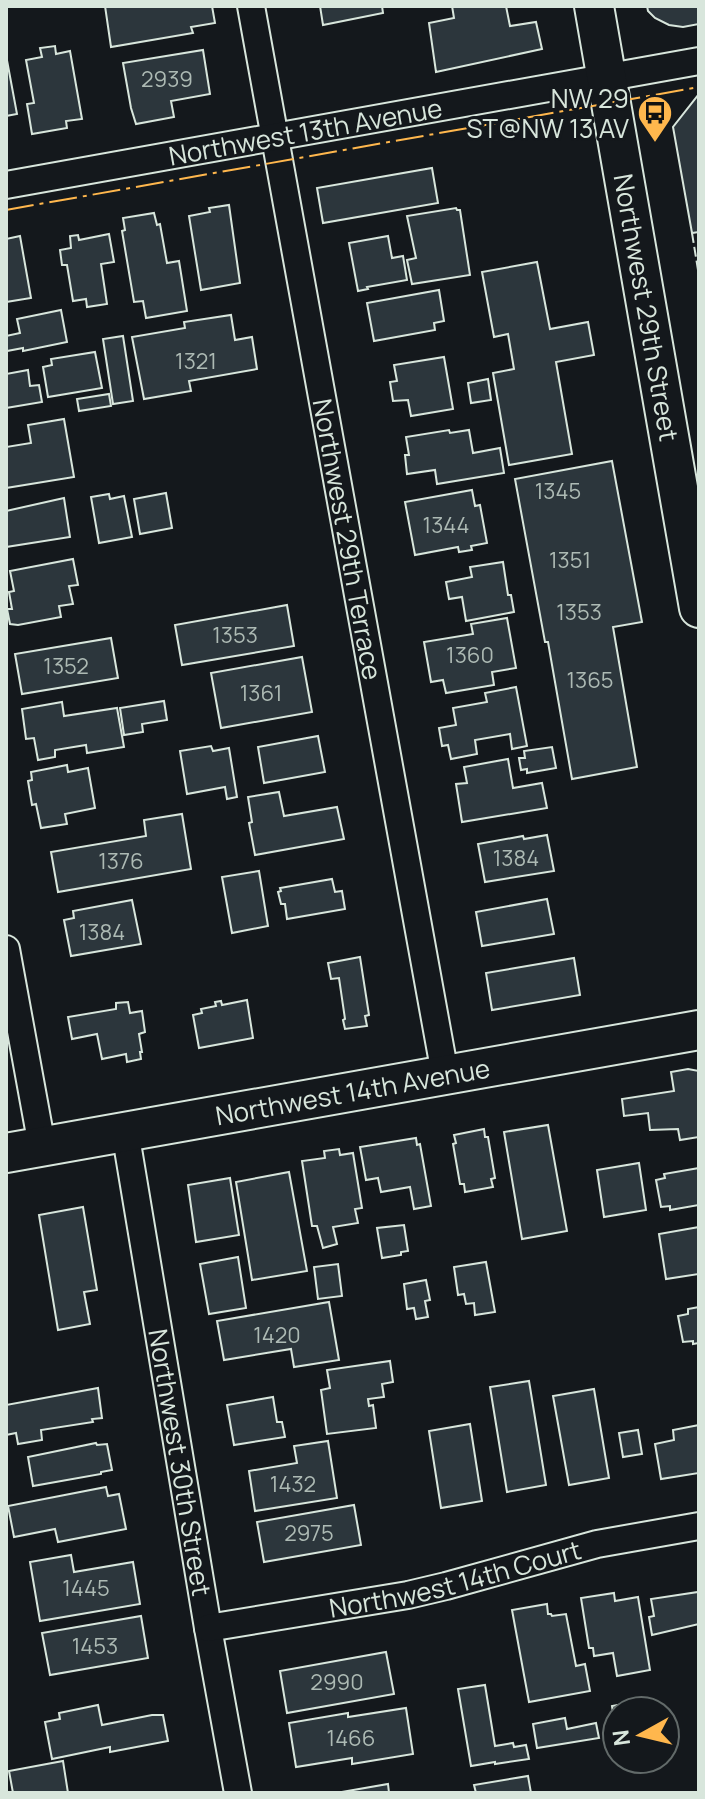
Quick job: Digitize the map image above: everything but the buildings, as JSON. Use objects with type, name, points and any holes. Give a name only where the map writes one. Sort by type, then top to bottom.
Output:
[{"type":"street","name":"Northwest 29th Terrace","points":[[251,6],[445,1074]]},
{"type":"street","name":"Northwest 29th Street","points":[[594,6],[699,608]]},
{"type":"street","name":"Northwest 13th Avenue","points":[[6,185],[699,61]]},
{"type":"street","points":[[6,949],[24,1149]]},
{"type":"street","name":"Northwest 14th Avenue","points":[[24,1149],[699,1030]]},
{"type":"street","name":"Northwest 30th Street","points":[[125,1131],[238,1793]]},
{"type":"street","name":"Northwest 14th Court","points":[[208,1628],[408,1595],[597,1544],[699,1526]]},
{"type":"fence","points":[[692,233],[699,276]]},
{"type":"power","points":[[6,210],[699,87]]},
{"type":"place","name":"NW 29 ST@NW 13 AV","points":[[655,144]]}]
